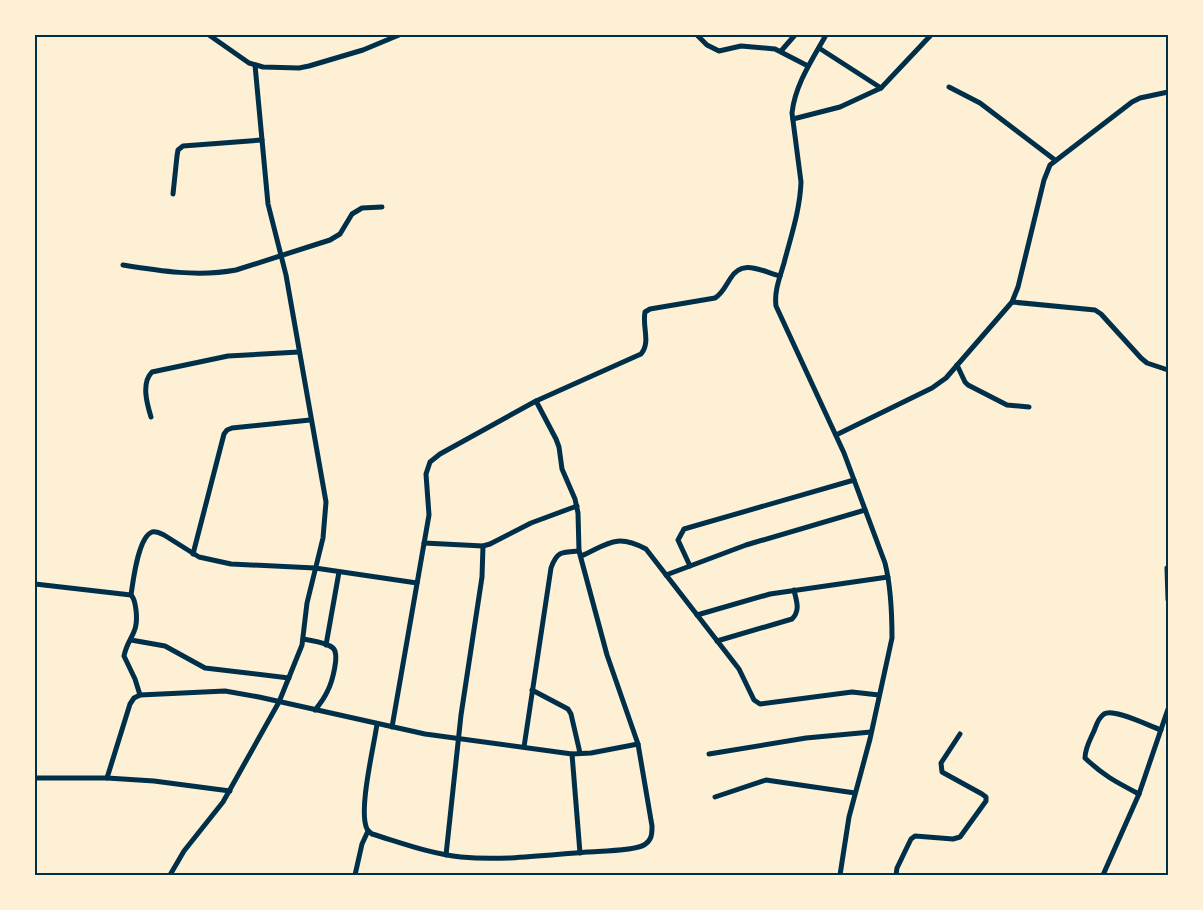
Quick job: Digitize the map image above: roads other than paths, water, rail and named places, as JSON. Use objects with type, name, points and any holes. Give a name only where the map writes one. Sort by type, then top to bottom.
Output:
[{"type":"street","points":[[211,36],[249,63],[299,68],[374,46],[399,35]]},
{"type":"street","points":[[697,35],[707,45],[719,51],[740,46],[775,49],[808,66]]},
{"type":"street","points":[[781,51],[795,35]]},
{"type":"street","points":[[818,35],[825,36],[808,66],[793,103],[801,192],[797,215],[775,298],[776,306],[836,436],[885,564],[888,577],[892,638],[871,732],[849,817],[840,875]]},
{"type":"street","points":[[793,119],[840,107],[881,88],[931,35]]},
{"type":"street","points":[[818,48],[881,88]]},
{"type":"street","points":[[170,875],[184,851],[230,791],[280,702],[303,639],[308,603],[323,538],[326,502],[286,276],[268,204],[255,65]]},
{"type":"street","points":[[949,87],[980,103],[1056,160]]},
{"type":"street","points":[[836,436],[932,388],[957,366],[1012,302],[1018,287],[1044,180],[1050,166],[1132,102],[1140,98],[1168,92]]},
{"type":"street","points":[[173,194],[178,150],[183,146],[262,140]]},
{"type":"street","points":[[122,265],[170,273],[225,272],[281,257],[330,240],[340,234],[352,214],[362,208],[382,207]]},
{"type":"street","points":[[392,727],[429,515],[426,474],[430,462],[440,454],[536,401],[641,354],[645,349],[646,342],[645,312],[650,309],[715,298],[720,295],[734,272],[739,268],[746,267],[780,276]]},
{"type":"street","points":[[1012,302],[1095,310],[1147,363],[1168,370]]},
{"type":"street","points":[[151,417],[146,398],[147,380],[152,372],[228,356],[299,352]]},
{"type":"street","points":[[957,366],[964,382],[968,386],[1007,405],[1029,407]]},
{"type":"street","points":[[368,831],[381,837],[432,852],[490,859],[617,850],[642,846],[650,841],[652,836],[652,826],[638,744],[608,655],[580,553],[575,498],[562,469],[559,447],[536,401]]},
{"type":"street","points":[[193,554],[224,434],[227,430],[310,420]]},
{"type":"street","points":[[690,566],[678,540],[684,529],[854,480]]},
{"type":"street","points":[[424,543],[483,546],[576,506]]},
{"type":"street","points":[[666,575],[746,545],[865,510]]},
{"type":"street","points":[[140,695],[124,656],[134,634],[137,621],[134,598],[131,595],[136,564],[146,537],[152,532],[164,535],[199,557],[231,564],[315,568],[417,583]]},
{"type":"street","points":[[524,747],[554,558],[561,552],[580,553],[613,541],[623,541],[646,549],[739,669],[754,700],[760,704],[846,693],[879,695]]},
{"type":"street","points":[[446,854],[458,740],[482,577],[483,546]]},
{"type":"street","points":[[1167,568],[1168,600]]},
{"type":"street","points":[[326,645],[339,572]]},
{"type":"street","points":[[697,615],[770,594],[888,577]]},
{"type":"street","points":[[35,584],[131,595]]},
{"type":"street","points":[[717,641],[792,619],[798,610],[794,590]]},
{"type":"street","points":[[303,639],[335,649],[336,659],[329,689],[315,710]]},
{"type":"street","points":[[131,640],[165,646],[205,668],[289,678]]},
{"type":"street","points":[[532,690],[568,709],[571,714],[580,753]]},
{"type":"street","points":[[107,778],[130,704],[134,698],[140,695],[225,691],[458,740],[572,754],[598,752],[638,744]]},
{"type":"street","points":[[1103,875],[1139,794],[1161,730],[1166,723],[1168,709]]},
{"type":"street","points":[[1139,794],[1107,778],[1100,772],[1085,758],[1086,748],[1100,717],[1105,713],[1112,712],[1161,730]]},
{"type":"street","points":[[355,875],[362,844],[368,831],[364,815],[377,724]]},
{"type":"street","points":[[708,754],[806,738],[871,732]]},
{"type":"street","points":[[896,875],[897,868],[915,836],[960,838],[986,801],[986,797],[982,794],[942,772],[941,763],[960,734]]},
{"type":"street","points":[[572,754],[580,853]]},
{"type":"street","points":[[35,778],[107,778],[154,781],[230,791]]},
{"type":"street","points":[[715,797],[766,780],[855,793]]}]
